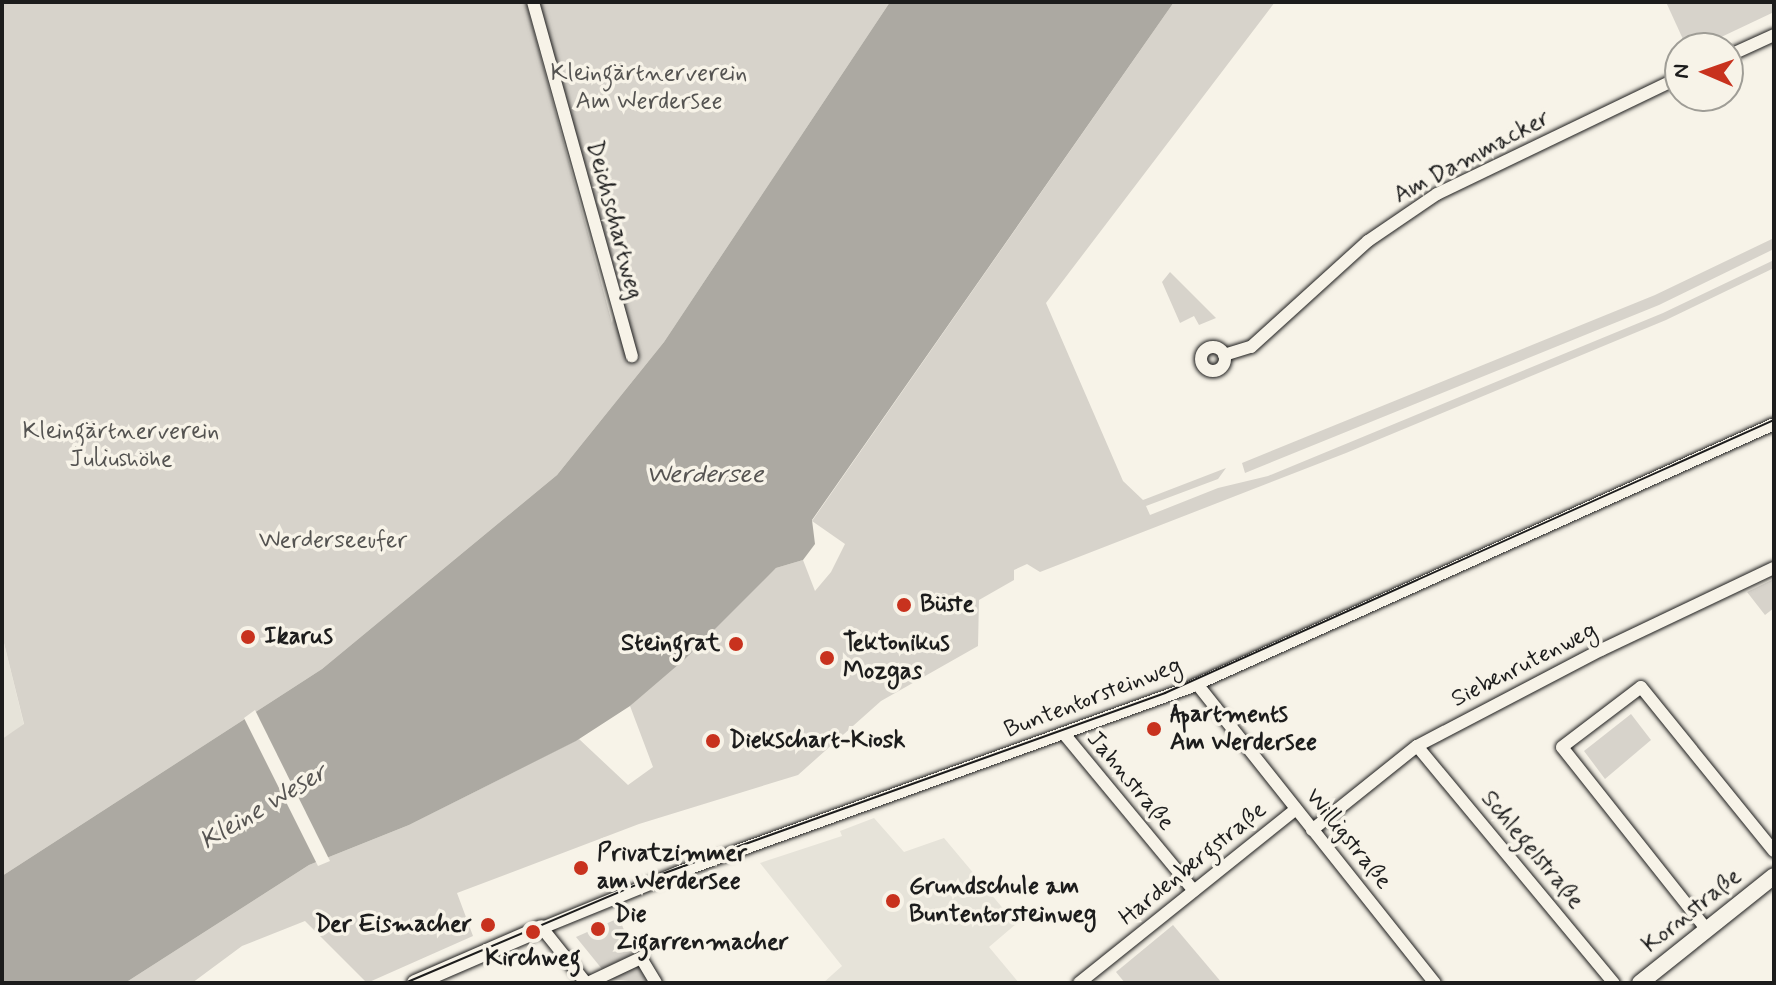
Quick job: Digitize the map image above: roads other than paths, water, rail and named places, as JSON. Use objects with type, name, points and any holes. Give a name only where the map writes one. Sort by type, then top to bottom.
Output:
[{"type":"street","name":"Deichschartweg","points":[[533,2],[632,356]]},
{"type":"street","points":[[1744,49],[1774,35]]},
{"type":"street","name":"Am Dammacker","points":[[1224,355],[1251,347],[1368,241],[1437,194],[1664,85]]},
{"type":"street","name":"Buntentorsteinweg","points":[[415,983],[679,872],[1065,735],[1197,684],[1774,424]]},
{"type":"street","name":"Siebenrutenweg","points":[[1312,830],[1417,746],[1601,650],[1774,568]]},
{"type":"street","name":"Willigstraße","points":[[1197,684],[1435,983]]},
{"type":"street","points":[[1707,930],[1562,747],[1641,687],[1774,851]]},
{"type":"street","name":"Jahnstraße","points":[[1065,735],[1194,891]]},
{"type":"street","name":"Schlegelstraße","points":[[1417,746],[1614,983]]},
{"type":"street","name":"Hardenbergstraße","points":[[1079,983],[1296,809]]},
{"type":"street","name":"Kornstraße","points":[[1640,983],[1774,876]]},
{"type":"street","points":[[542,928],[587,983],[641,958],[656,983]]},
{"type":"water","name":"Werdersee","points":[[890,2],[1174,2],[812,520],[815,544],[803,560],[776,568],[686,658],[630,706],[576,741],[409,825],[309,865],[125,983],[2,983],[2,876],[322,669],[557,475],[664,342]]},
{"type":"tram line","points":[[405,983],[659,875],[1165,693],[1774,420]]},
{"type":"place","name":"Büste","points":[[904,605]]},
{"type":"place","name":"Ikarus","points":[[248,637]]},
{"type":"place","name":"Steingrat","points":[[736,644]]},
{"type":"place","name":"Tektonikus Mozgas","points":[[827,658]]},
{"type":"place","name":"Apartments Am Werdersee","points":[[1154,729]]},
{"type":"place","name":"Diekschart-Kiosk","points":[[713,741]]},
{"type":"place","name":"Privatzimmer am Werdersee","points":[[581,868]]},
{"type":"place","name":"Grundschule am Buntentorsteinweg","points":[[893,901]]},
{"type":"place","name":"Der Eismacher","points":[[488,925]]},
{"type":"place","name":"Die Zigarrenmacher","points":[[598,929]]},
{"type":"place","name":"Kirchweg","points":[[533,932]]},
{"type":"park label","name":"Kleingärtnerverein Am Werdersee","points":[[649,88]]},
{"type":"park label","name":"Kleingärtnerverein Juliushöhe","points":[[121,446]]},
{"type":"park label","name":"Werderseeufer","points":[[333,541]]},
{"type":"water label","name":"Kleine Weser","points":[[264,808]]}]
